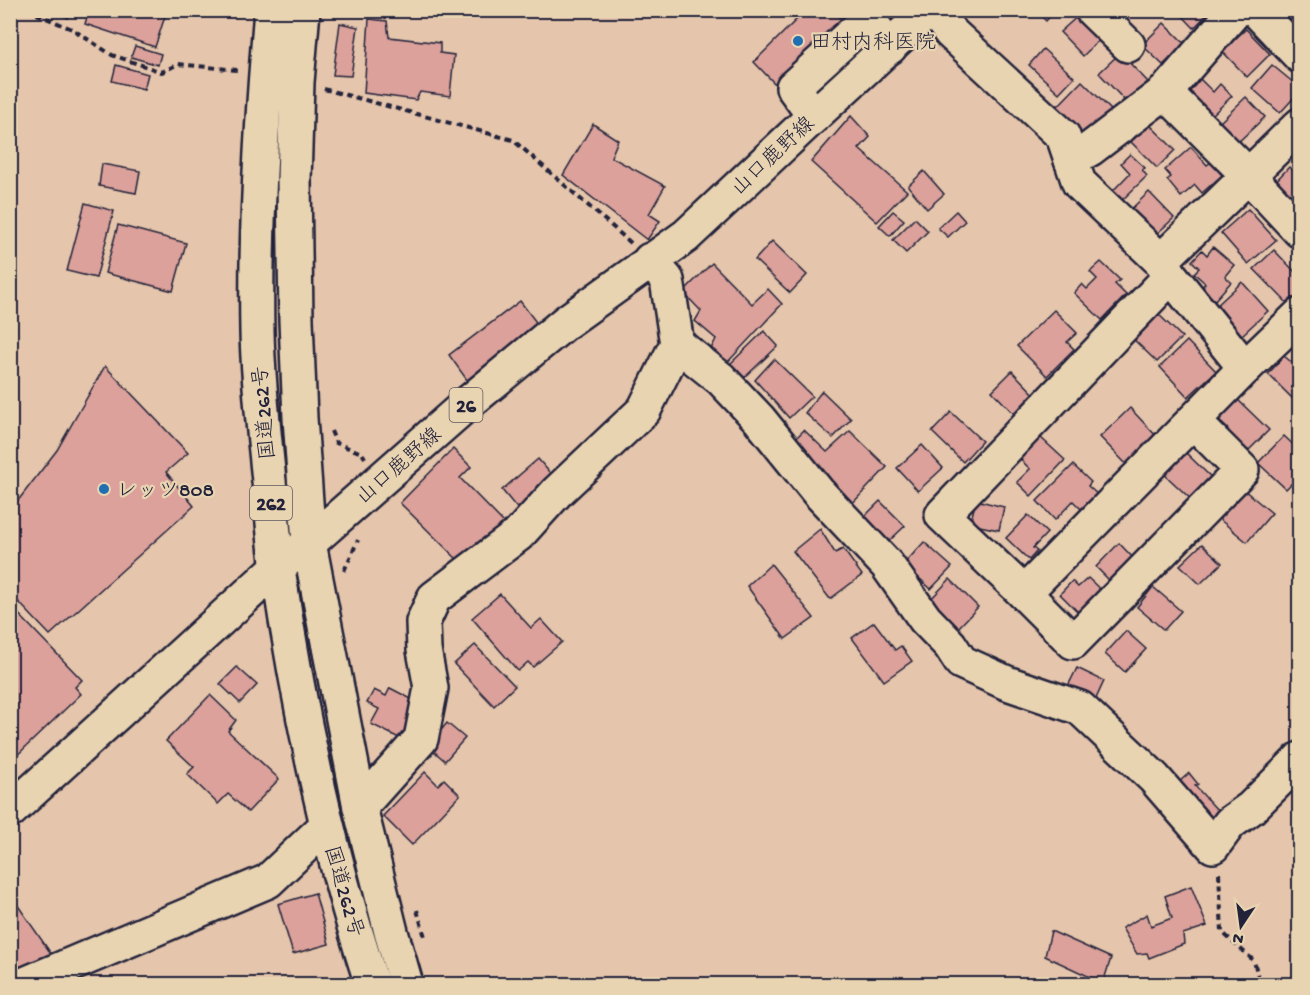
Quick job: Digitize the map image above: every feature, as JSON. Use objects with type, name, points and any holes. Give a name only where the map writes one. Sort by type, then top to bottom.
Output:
[{"type":"main road","name":"国道262号","points":[[271,10],[257,244],[257,334],[278,567],[299,697],[326,826],[372,984]]},
{"type":"main road","name":"国道262号","points":[[303,10],[297,82],[294,180],[300,418],[309,543],[360,807],[406,984]]},
{"type":"main road","name":"山口鹿野線","points":[[10,811],[278,567],[309,543],[468,404],[557,329],[686,236],[929,10]]},
{"type":"main road","points":[[935,10],[950,32],[1063,136],[1079,183],[1166,269],[1245,368]]},
{"type":"main road","points":[[1092,10],[1128,45]]},
{"type":"main road","points":[[1071,160],[1090,149],[1165,92],[1236,10]]},
{"type":"main road","points":[[1256,10],[1299,56]]},
{"type":"main road","points":[[1165,92],[1299,231]]},
{"type":"main road","points":[[1193,421],[1242,470],[1073,642],[942,514],[1248,176],[1299,125]]},
{"type":"main road","points":[[360,807],[421,739],[431,688],[424,650],[423,622],[434,598],[519,534],[557,492],[644,410],[677,344],[667,280],[650,260]]},
{"type":"main road","points":[[1024,592],[1299,315]]},
{"type":"main road","points":[[677,344],[721,379],[759,418],[818,492],[887,565],[925,619],[950,645],[961,662],[1007,683],[1080,708],[1154,778],[1213,846],[1230,823],[1251,808],[1299,759]]},
{"type":"main road","points":[[25,984],[268,881],[326,826]]},
{"type":"path","points":[[27,10],[72,29],[112,55],[162,72],[178,64],[266,73]]},
{"type":"path","points":[[297,82],[513,140],[650,260]]},
{"type":"path","points":[[1213,846],[1218,853],[1222,932],[1254,961],[1260,984]]},
{"type":"building","points":[[53,10],[72,10],[68,18]]},
{"type":"building","points":[[89,10],[167,10],[155,47],[85,24]]},
{"type":"building","name":"田村内科医院","points":[[806,10],[832,10],[843,21],[776,85],[754,62]]},
{"type":"building","points":[[1035,10],[1056,10],[1046,21]]},
{"type":"building","points":[[1110,10],[1129,10],[1120,20]]},
{"type":"building","points":[[1177,10],[1211,10],[1194,28]]},
{"type":"building","points":[[1080,14],[1102,37],[1083,56],[1060,32]]},
{"type":"building","points":[[369,19],[387,21],[389,37],[440,43],[440,53],[454,55],[450,96],[420,92],[416,100],[364,93]]},
{"type":"building","points":[[340,23],[358,27],[351,76],[333,75]]},
{"type":"building","points":[[1164,23],[1185,44],[1163,65],[1142,45]]},
{"type":"building","points":[[1246,29],[1270,54],[1247,77],[1222,51]]},
{"type":"building","points":[[135,46],[161,54],[158,65],[131,57]]},
{"type":"building","points":[[1043,49],[1074,77],[1059,93],[1029,65]]},
{"type":"building","points":[[1120,53],[1148,82],[1126,102],[1099,73]]},
{"type":"building","points":[[116,65],[148,74],[144,89],[112,81]]},
{"type":"building","points":[[1272,65],[1300,88],[1300,91],[1280,113],[1252,88]]},
{"type":"building","points":[[1200,79],[1213,92],[1220,84],[1232,96],[1209,118],[1185,94]]},
{"type":"building","points":[[1082,81],[1113,112],[1085,140],[1054,110]]},
{"type":"building","points":[[1246,97],[1265,117],[1235,145],[1216,126]]},
{"type":"building","points":[[851,116],[870,137],[859,149],[907,191],[877,222],[811,162]]},
{"type":"building","points":[[593,124],[618,140],[611,157],[665,186],[649,214],[660,221],[647,240],[563,175]]},
{"type":"building","points":[[1149,124],[1175,150],[1157,168],[1131,142]]},
{"type":"building","points":[[1191,147],[1207,165],[1211,162],[1222,175],[1202,193],[1195,185],[1181,197],[1167,180],[1171,177],[1165,170]]},
{"type":"building","points":[[1130,154],[1145,168],[1142,170],[1147,176],[1116,206],[1107,197],[1130,173],[1121,163]]},
{"type":"building","points":[[102,164],[140,171],[136,193],[99,186]]},
{"type":"building","points":[[1289,167],[1300,177],[1300,211],[1272,185]]},
{"type":"building","points":[[924,171],[944,194],[927,209],[908,186]]},
{"type":"building","points":[[1149,192],[1174,218],[1152,238],[1127,213]]},
{"type":"building","points":[[85,203],[114,211],[96,278],[67,271]]},
{"type":"building","points":[[1248,209],[1276,240],[1248,264],[1221,233]]},
{"type":"building","points":[[893,211],[904,220],[890,236],[879,226]]},
{"type":"building","points":[[956,211],[965,221],[948,237],[938,228]]},
{"type":"building","points":[[915,218],[928,231],[906,253],[893,240]]},
{"type":"building","points":[[118,225],[186,243],[173,291],[105,273]]},
{"type":"building","points":[[772,241],[807,275],[790,293],[755,260]]},
{"type":"building","points":[[1213,247],[1234,265],[1225,276],[1231,282],[1215,300],[1201,289],[1205,283],[1194,273],[1199,268],[1192,261],[1202,250],[1207,255]]},
{"type":"building","points":[[1274,250],[1298,275],[1300,273],[1300,293],[1288,304],[1254,269]]},
{"type":"building","points":[[1101,262],[1120,280],[1115,284],[1126,295],[1102,320],[1074,293],[1082,284],[1087,289],[1097,279],[1090,272]]},
{"type":"building","points":[[712,263],[752,304],[768,289],[782,304],[725,365],[710,351],[716,339],[695,321],[701,311],[683,292]]},
{"type":"building","points":[[1242,282],[1268,311],[1241,336],[1215,307]]},
{"type":"building","points":[[520,301],[539,326],[467,380],[449,355]]},
{"type":"building","points":[[1054,310],[1077,333],[1067,342],[1074,349],[1047,376],[1017,346]]},
{"type":"building","points":[[1154,310],[1182,337],[1157,362],[1129,335]]},
{"type":"building","points":[[764,331],[778,346],[743,379],[729,365]]},
{"type":"building","points":[[1187,341],[1216,371],[1188,397],[1160,367]]},
{"type":"building","points":[[1284,356],[1300,369],[1300,400],[1292,398],[1268,374]]},
{"type":"building","points":[[774,359],[812,396],[789,418],[755,380]]},
{"type":"building","name":"レッツ808","points":[[105,366],[188,453],[166,472],[194,506],[50,635],[10,593],[10,511],[57,450]]},
{"type":"building","points":[[1012,371],[1037,397],[1016,416],[992,391]]},
{"type":"building","points":[[822,391],[851,419],[833,438],[805,413]]},
{"type":"building","points":[[1235,397],[1269,430],[1245,454],[1224,433],[1228,429],[1215,417]]},
{"type":"building","points":[[1130,408],[1158,438],[1128,466],[1100,437]]},
{"type":"building","points":[[951,412],[982,441],[963,462],[932,432]]},
{"type":"building","points":[[804,430],[827,452],[850,431],[887,467],[849,507],[790,444]]},
{"type":"building","points":[[1284,436],[1300,451],[1300,475],[1286,489],[1258,463]]},
{"type":"building","points":[[1040,437],[1065,460],[1031,496],[1017,482],[1030,469],[1019,458]]},
{"type":"building","points":[[922,445],[943,468],[918,491],[897,468]]},
{"type":"building","points":[[453,449],[471,467],[460,478],[505,524],[464,566],[400,503]]},
{"type":"building","points":[[1183,450],[1216,482],[1195,503],[1162,472]]},
{"type":"building","points":[[538,459],[557,481],[520,512],[502,490]]},
{"type":"building","points":[[1073,465],[1091,482],[1088,486],[1098,495],[1083,511],[1073,501],[1055,520],[1037,501]]},
{"type":"building","points":[[1244,490],[1272,513],[1247,542],[1219,519]]},
{"type":"building","points":[[976,500],[1004,507],[999,530],[970,524]]},
{"type":"building","points":[[880,501],[905,526],[888,542],[864,517]]},
{"type":"building","points":[[1028,515],[1047,533],[1033,548],[1037,551],[1029,560],[1006,538]]},
{"type":"building","points":[[820,529],[835,553],[843,549],[862,575],[830,599],[793,551]]},
{"type":"building","points":[[924,542],[952,567],[931,589],[904,564]]},
{"type":"building","points":[[1119,543],[1136,561],[1113,584],[1096,567]]},
{"type":"building","points":[[1202,544],[1222,563],[1200,584],[1180,565]]},
{"type":"building","points":[[771,564],[814,618],[785,639],[747,586]]},
{"type":"building","points":[[1088,578],[1103,592],[1081,615],[1060,594],[1072,581],[1078,587]]},
{"type":"building","points":[[950,579],[978,607],[958,628],[929,601]]},
{"type":"building","points":[[1153,587],[1181,611],[1164,630],[1137,607]]},
{"type":"building","points":[[500,594],[531,628],[541,619],[562,642],[533,667],[528,662],[518,671],[472,618]]},
{"type":"building","points":[[10,605],[82,680],[75,687],[81,694],[10,762]]},
{"type":"building","points":[[874,622],[895,650],[901,646],[912,661],[884,681],[852,638]]},
{"type":"building","points":[[1126,631],[1146,649],[1125,672],[1105,654]]},
{"type":"building","points":[[475,645],[515,686],[494,706],[454,664]]},
{"type":"building","points":[[237,667],[257,685],[240,703],[220,684]]},
{"type":"building","points":[[1077,668],[1104,681],[1094,703],[1066,690]]},
{"type":"building","points":[[390,688],[425,706],[407,742],[371,724],[379,709],[367,703],[374,690],[386,696]]},
{"type":"building","points":[[210,695],[236,720],[228,731],[279,779],[248,812],[228,794],[218,804],[187,774],[194,767],[166,741]]},
{"type":"building","points":[[447,723],[465,738],[445,761],[428,746]]},
{"type":"building","points":[[425,772],[438,785],[444,779],[460,795],[412,845],[383,816]]},
{"type":"building","points":[[1189,773],[1198,784],[1195,786],[1219,812],[1202,827],[1169,791]]},
{"type":"building","points":[[10,872],[17,882],[10,888]]},
{"type":"building","points":[[1191,886],[1207,926],[1183,934],[1184,944],[1149,958],[1147,953],[1137,954],[1122,928],[1147,914],[1151,926],[1172,918],[1165,896]]},
{"type":"building","points":[[315,893],[329,944],[293,954],[278,904]]},
{"type":"building","points":[[10,894],[52,955],[18,979],[10,968]]},
{"type":"building","points":[[1051,931],[1111,958],[1103,983],[1045,956]]},
{"type":"place","name":"田村内科医院","points":[[798,41]]},
{"type":"place","name":"レッツ808","points":[[104,489]]}]
